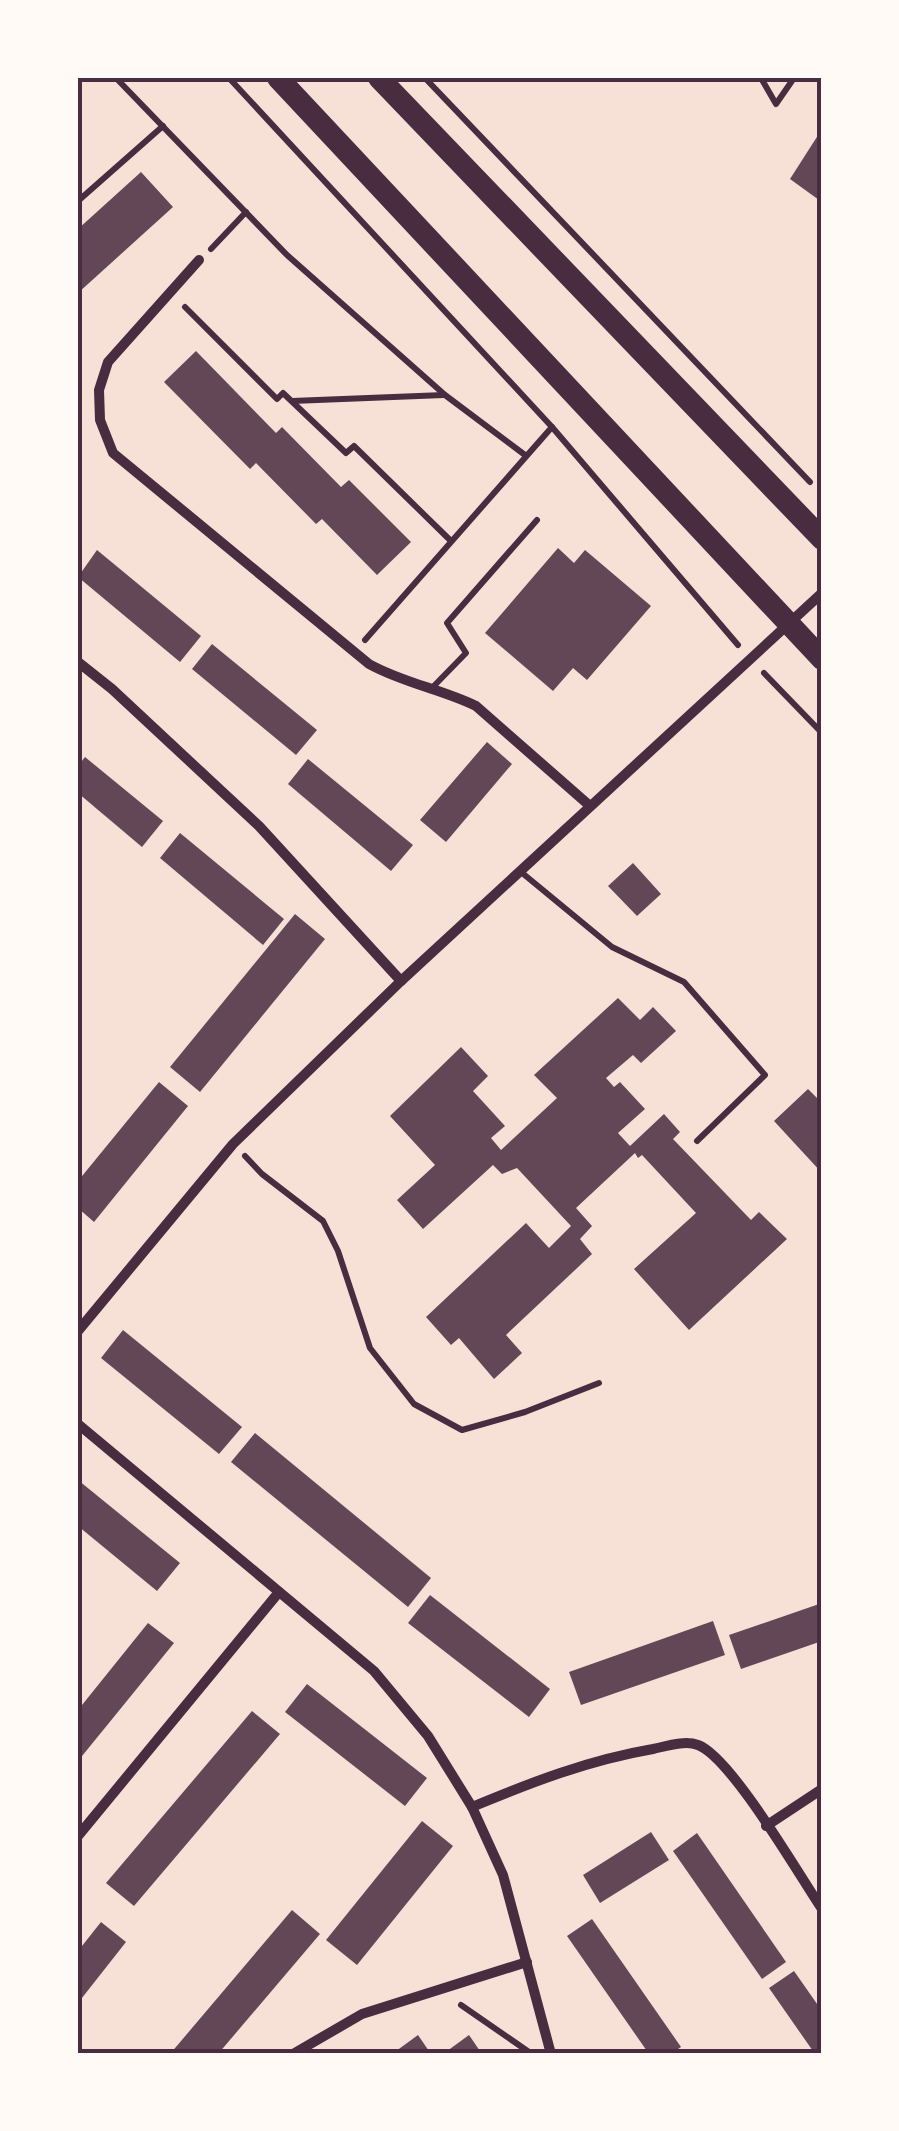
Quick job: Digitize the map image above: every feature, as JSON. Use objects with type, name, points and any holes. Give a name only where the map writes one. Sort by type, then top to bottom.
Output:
[{"type":"highway","points":[[278,78],[822,659]]},
{"type":"highway","points":[[379,78],[822,539]]},
{"type":"street","points":[[200,260],[108,362],[99,390],[100,420],[113,453],[354,652],[394,678],[476,706],[590,806]]},
{"type":"street","points":[[78,1331],[233,1144],[401,981],[822,592]]},
{"type":"street","points":[[78,662],[259,826],[401,981]]},
{"type":"street","points":[[78,1424],[374,1671],[428,1736],[472,1807],[502,1876],[550,2054]]},
{"type":"street","points":[[78,1836],[280,1592]]},
{"type":"street","points":[[472,1807],[554,1773],[616,1755],[697,1744],[718,1758],[822,1909]]},
{"type":"street","points":[[766,1826],[822,1789]]},
{"type":"street","points":[[292,2054],[362,2014],[528,1962]]},
{"type":"lane","points":[[761,78],[776,104],[794,78]]},
{"type":"lane","points":[[429,690],[466,653],[447,623],[537,520]]},
{"type":"lane","points":[[521,872],[612,946],[684,982],[766,1075],[697,1141]]},
{"type":"path","points":[[116,78],[287,255],[446,395],[526,454]]},
{"type":"path","points":[[229,78],[552,426],[751,659],[820,727]]},
{"type":"path","points":[[425,78],[822,494]]},
{"type":"path","points":[[78,201],[163,126]]},
{"type":"path","points":[[200,260],[246,212]]},
{"type":"path","points":[[170,292],[277,400],[283,392],[346,453],[354,446],[450,541]]},
{"type":"path","points":[[292,401],[446,395]]},
{"type":"path","points":[[354,652],[552,426]]},
{"type":"path","points":[[233,1144],[262,1174],[323,1221],[338,1251],[370,1348],[414,1404],[462,1430],[525,1412],[600,1382]]},
{"type":"path","points":[[440,1990],[531,2054]]},
{"type":"building","points":[[822,129],[822,195],[819,200],[790,179]]},
{"type":"building","points":[[141,172],[173,207],[78,293],[78,229]]},
{"type":"building","points":[[196,351],[276,433],[282,427],[341,487],[349,480],[411,542],[377,575],[322,519],[316,524],[256,463],[250,469],[164,382]]},
{"type":"building","points":[[558,548],[574,563],[585,550],[651,606],[587,680],[573,668],[553,691],[485,633]]},
{"type":"building","points":[[97,550],[201,636],[180,662],[78,577]]},
{"type":"building","points":[[212,644],[317,730],[296,755],[192,669]]},
{"type":"building","points":[[487,742],[512,764],[446,842],[420,820]]},
{"type":"building","points":[[85,757],[163,821],[142,847],[78,793],[78,766]]},
{"type":"building","points":[[308,759],[413,845],[391,871],[288,784]]},
{"type":"building","points":[[180,833],[284,919],[263,945],[160,858]]},
{"type":"building","points":[[633,863],[661,894],[637,916],[608,886]]},
{"type":"building","points":[[295,914],[325,939],[200,1092],[170,1067]]},
{"type":"building","points":[[618,998],[640,1020],[653,1007],[676,1031],[641,1063],[633,1055],[606,1078],[614,1087],[620,1082],[645,1109],[618,1133],[630,1146],[664,1114],[680,1132],[673,1139],[751,1220],[759,1212],[787,1239],[689,1330],[634,1269],[696,1213],[642,1155],[638,1158],[635,1153],[576,1208],[592,1226],[580,1239],[592,1254],[506,1335],[522,1353],[494,1379],[459,1338],[451,1345],[426,1317],[526,1223],[549,1248],[571,1226],[517,1168],[502,1174],[493,1165],[423,1229],[397,1200],[435,1165],[390,1116],[461,1047],[488,1076],[473,1091],[505,1126],[491,1138],[501,1150],[557,1098],[534,1075]]},
{"type":"building","points":[[159,1082],[188,1106],[94,1222],[78,1208],[78,1181]]},
{"type":"building","points":[[808,1089],[822,1103],[822,1173],[774,1121]]},
{"type":"building","points":[[123,1330],[242,1427],[219,1454],[101,1358]]},
{"type":"building","points":[[255,1433],[431,1578],[408,1607],[231,1462]]},
{"type":"building","points":[[78,1480],[180,1563],[157,1591],[78,1526]]},
{"type":"building","points":[[430,1595],[550,1689],[529,1717],[408,1623]]},
{"type":"building","points":[[822,1603],[822,1641],[741,1669],[729,1635]]},
{"type":"building","points":[[713,1621],[725,1655],[581,1705],[569,1672]]},
{"type":"building","points":[[148,1623],[174,1643],[78,1761],[78,1710]]},
{"type":"building","points":[[307,1684],[427,1778],[405,1806],[285,1712]]},
{"type":"building","points":[[252,1711],[280,1734],[134,1906],[106,1883]]},
{"type":"building","points":[[422,1821],[453,1846],[357,1965],[326,1940]]},
{"type":"building","points":[[651,1832],[669,1860],[600,1903],[583,1875]]},
{"type":"building","points":[[697,1833],[786,1962],[762,1979],[673,1851]]},
{"type":"building","points":[[292,1910],[320,1934],[218,2054],[170,2054]]},
{"type":"building","points":[[592,1919],[681,2047],[671,2054],[649,2054],[567,1936]]},
{"type":"building","points":[[101,1922],[126,1942],[78,2003],[78,1951]]},
{"type":"building","points":[[794,1971],[822,2011],[822,2054],[815,2054],[769,1988]]},
{"type":"building","points":[[418,2035],[431,2054],[392,2054]]},
{"type":"building","points":[[469,2035],[482,2054],[443,2054]]}]
